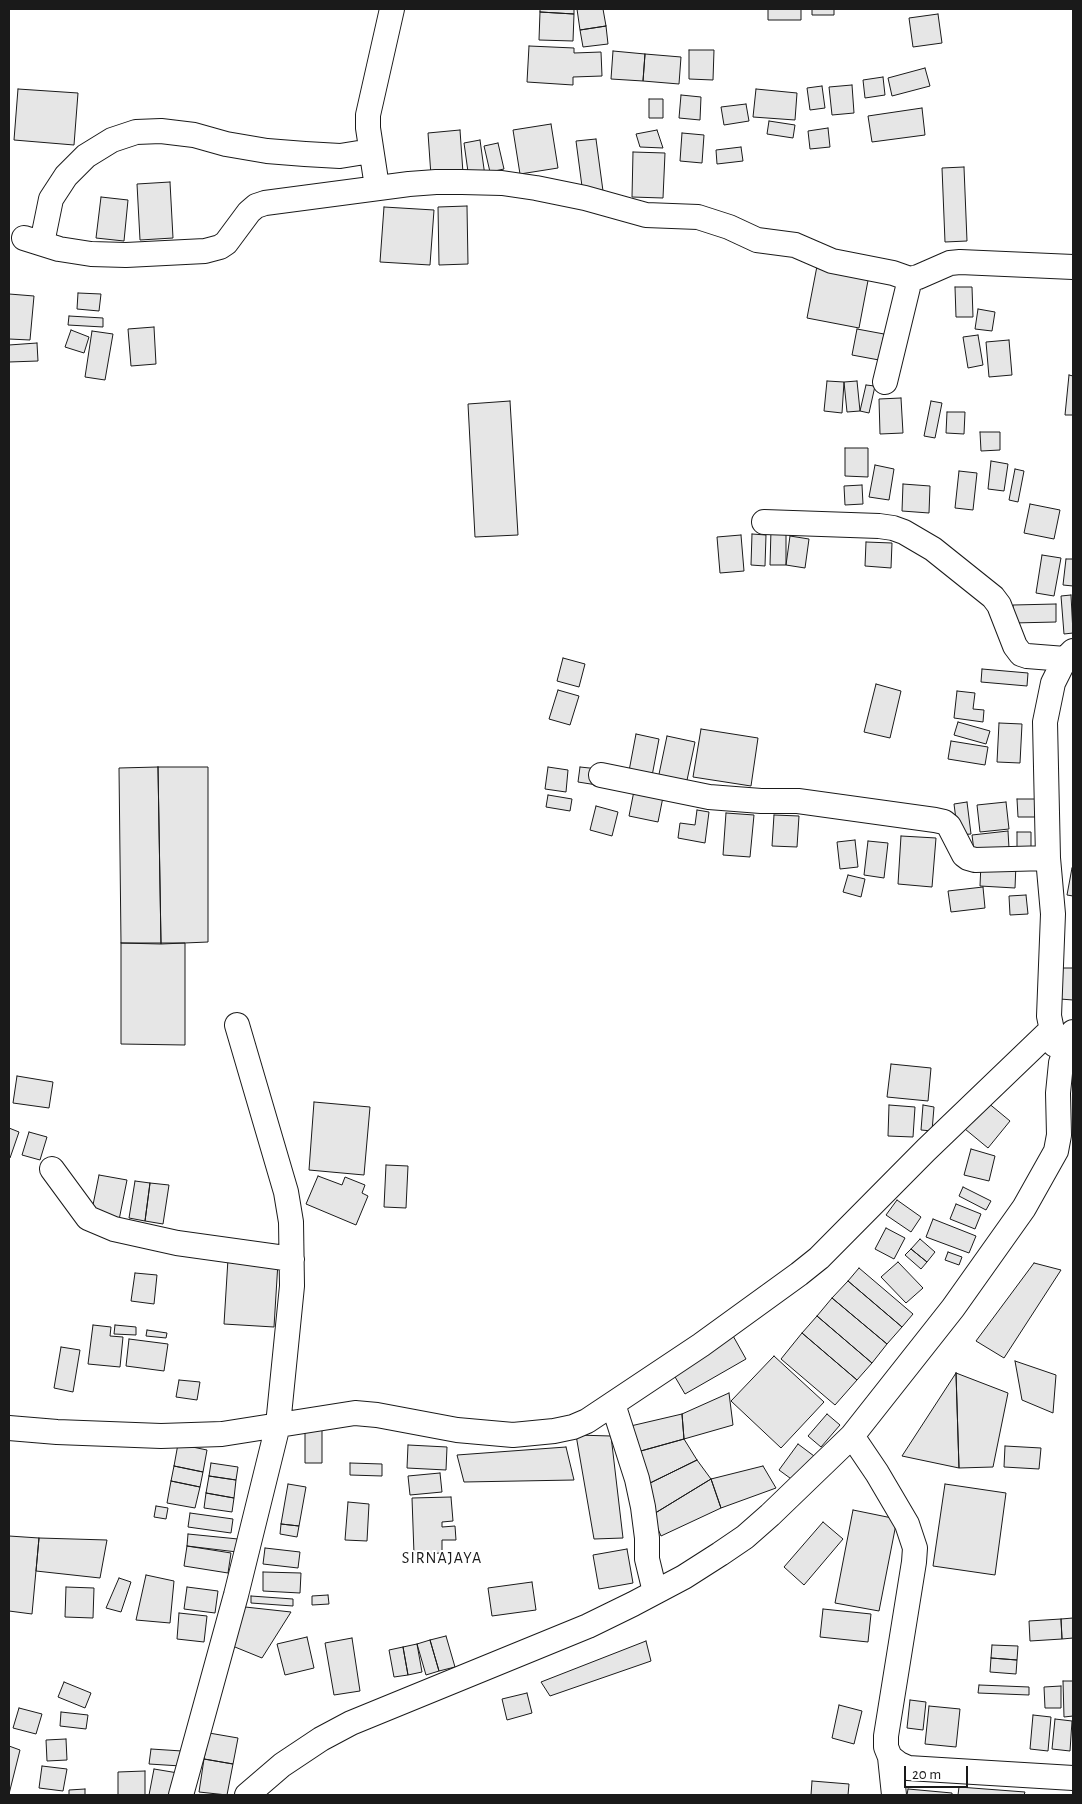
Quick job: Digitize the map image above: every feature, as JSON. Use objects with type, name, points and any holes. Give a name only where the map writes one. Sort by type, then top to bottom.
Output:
[{"type":"street","points":[[376,187],[368,115],[392,9]]},
{"type":"street","points":[[371,152],[340,156],[267,151],[226,144],[194,135],[136,132],[112,140],[86,156],[66,176],[51,199],[33,240],[59,249],[91,254],[126,255],[205,251],[220,247],[226,243],[250,212],[256,206],[265,203],[376,187],[436,182],[502,183],[585,198],[646,215],[698,217],[729,227],[757,240],[795,245],[832,261],[894,273],[910,279],[950,263],[960,262],[1073,267]]},
{"type":"street","points":[[885,382],[910,279]]},
{"type":"street","points":[[764,522],[879,526],[904,532],[933,549],[993,597],[999,605],[1015,646],[1021,654],[1027,656],[1069,655]]},
{"type":"street","points":[[247,1795],[282,1765],[321,1739],[351,1723],[588,1626],[691,1573],[745,1537],[852,1436],[953,1308],[1024,1208],[1056,1151],[1066,1125],[1058,1086],[1061,1063],[1067,1042],[1049,1002],[1053,914],[1048,858],[1045,722],[1053,683],[1069,655]]},
{"type":"street","points":[[601,775],[709,797],[761,801],[798,801],[935,820],[944,822],[948,826],[964,855],[968,858],[975,860],[1048,858]]},
{"type":"street","points":[[181,1795],[236,1595],[278,1425],[292,1286],[292,1222],[286,1192],[236,1025]]},
{"type":"street","points":[[9,1428],[161,1436],[222,1434],[355,1413],[377,1414],[457,1430],[513,1435],[573,1427],[587,1421],[701,1345],[799,1274],[825,1251],[926,1150],[1062,1031]]},
{"type":"street","points":[[52,1170],[88,1218],[114,1229],[177,1243],[292,1259]]},
{"type":"street","points":[[613,1404],[644,1507],[647,1559],[655,1592]]},
{"type":"street","points":[[852,1436],[877,1473],[907,1524],[915,1548],[886,1736],[894,1795]]},
{"type":"street","points":[[890,1757],[908,1768],[1073,1778]]},
{"type":"building","points":[[540,9],[574,9],[574,14],[540,12]]},
{"type":"building","points":[[577,9],[603,9],[606,26],[580,30]]},
{"type":"building","points":[[768,9],[801,9],[801,20],[768,20]]},
{"type":"building","points":[[812,9],[834,9],[834,15],[812,15]]},
{"type":"building","points":[[540,12],[574,14],[573,41],[539,40]]},
{"type":"building","points":[[938,14],[942,43],[913,47],[909,18]]},
{"type":"building","points":[[606,26],[608,44],[583,47],[580,30]]},
{"type":"building","points":[[529,46],[574,48],[574,53],[601,52],[602,76],[573,77],[573,85],[527,82]]},
{"type":"building","points":[[689,50],[714,50],[713,80],[689,79]]},
{"type":"building","points":[[613,51],[645,54],[643,81],[611,79]]},
{"type":"building","points":[[645,54],[681,57],[679,84],[643,81]]},
{"type":"building","points":[[925,68],[930,86],[892,96],[888,78]]},
{"type":"building","points":[[883,77],[885,95],[865,98],[863,80]]},
{"type":"building","points":[[852,85],[854,113],[832,115],[829,87]]},
{"type":"building","points":[[822,86],[825,108],[810,110],[807,88]]},
{"type":"building","points":[[18,89],[78,93],[74,145],[14,140]]},
{"type":"building","points":[[756,89],[797,93],[795,120],[753,117]]},
{"type":"building","points":[[681,95],[701,97],[700,120],[679,118]]},
{"type":"building","points":[[649,99],[663,99],[663,118],[649,118]]},
{"type":"building","points":[[746,104],[749,121],[724,125],[721,107]]},
{"type":"building","points":[[922,108],[925,135],[872,142],[868,116]]},
{"type":"building","points":[[769,121],[795,125],[793,138],[767,134]]},
{"type":"building","points":[[551,124],[558,168],[520,174],[513,130]]},
{"type":"building","points":[[828,128],[830,147],[810,149],[808,131]]},
{"type":"building","points":[[460,130],[463,173],[431,176],[428,133]]},
{"type":"building","points":[[657,130],[663,148],[640,147],[636,134]]},
{"type":"building","points":[[682,133],[704,135],[702,163],[680,161]]},
{"type":"building","points":[[596,139],[603,191],[583,194],[576,141]]},
{"type":"building","points":[[480,140],[485,176],[469,179],[464,143]]},
{"type":"building","points":[[498,143],[504,169],[490,172],[484,146]]},
{"type":"building","points":[[741,147],[743,161],[717,164],[716,150]]},
{"type":"building","points":[[633,152],[665,153],[663,198],[632,197]]},
{"type":"building","points":[[964,167],[967,241],[945,242],[942,168]]},
{"type":"building","points":[[170,182],[173,238],[140,240],[137,184]]},
{"type":"building","points":[[101,197],[128,200],[124,241],[96,238]]},
{"type":"building","points":[[467,206],[468,264],[439,265],[438,207]]},
{"type":"building","points":[[384,207],[434,210],[430,265],[380,262]]},
{"type":"building","points":[[818,261],[870,270],[859,328],[807,318]]},
{"type":"building","points":[[955,287],[972,287],[973,317],[956,317]]},
{"type":"building","points":[[78,293],[101,294],[99,311],[77,309]]},
{"type":"building","points":[[9,294],[34,296],[30,340],[9,339]]},
{"type":"building","points":[[978,309],[995,312],[992,331],[975,329]]},
{"type":"building","points":[[69,316],[103,318],[103,327],[68,325]]},
{"type":"building","points":[[154,327],[156,364],[131,366],[128,329]]},
{"type":"building","points":[[857,329],[884,334],[879,360],[852,355]]},
{"type":"building","points":[[71,330],[89,337],[84,353],[65,347]]},
{"type":"building","points":[[92,331],[113,334],[105,380],[85,377]]},
{"type":"building","points":[[978,335],[983,365],[968,368],[963,337]]},
{"type":"building","points":[[1009,340],[1012,375],[989,377],[986,342]]},
{"type":"building","points":[[37,343],[38,361],[9,362],[9,345]]},
{"type":"building","points":[[1069,375],[1073,376],[1073,415],[1065,415]]},
{"type":"building","points":[[827,381],[844,382],[842,413],[824,411]]},
{"type":"building","points":[[857,381],[860,411],[847,412],[844,382]]},
{"type":"building","points":[[866,385],[875,386],[869,413],[860,411]]},
{"type":"building","points":[[901,398],[903,433],[880,434],[879,399]]},
{"type":"building","points":[[510,401],[518,535],[475,537],[468,404]]},
{"type":"building","points":[[931,401],[942,403],[935,438],[924,436]]},
{"type":"building","points":[[947,412],[965,412],[964,434],[946,433]]},
{"type":"building","points":[[980,432],[1000,432],[1000,450],[981,451]]},
{"type":"building","points":[[845,448],[868,448],[868,477],[845,476]]},
{"type":"building","points":[[991,461],[1008,464],[1004,491],[988,489]]},
{"type":"building","points":[[875,465],[894,469],[889,500],[869,497]]},
{"type":"building","points":[[1015,469],[1024,471],[1018,502],[1009,500]]},
{"type":"building","points":[[959,471],[977,473],[973,510],[955,508]]},
{"type":"building","points":[[903,484],[930,486],[929,513],[902,511]]},
{"type":"building","points":[[862,485],[863,504],[845,505],[844,486]]},
{"type":"building","points":[[1030,504],[1060,510],[1054,539],[1024,533]]},
{"type":"building","points":[[771,530],[786,530],[786,565],[770,565]]},
{"type":"building","points":[[752,534],[766,535],[765,566],[751,565]]},
{"type":"building","points":[[741,535],[744,571],[720,573],[717,537]]},
{"type":"building","points":[[790,536],[809,539],[805,568],[786,565]]},
{"type":"building","points":[[866,542],[892,543],[891,568],[865,566]]},
{"type":"building","points":[[1042,555],[1061,558],[1054,596],[1036,593]]},
{"type":"building","points":[[1066,559],[1073,559],[1073,586],[1063,585]]},
{"type":"building","points":[[1071,595],[1073,633],[1064,634],[1061,596]]},
{"type":"building","points":[[1056,604],[1056,622],[1013,623],[1013,605]]},
{"type":"building","points":[[563,658],[585,664],[579,687],[557,681]]},
{"type":"building","points":[[982,669],[1028,673],[1027,686],[981,682]]},
{"type":"building","points":[[876,684],[901,691],[890,738],[864,732]]},
{"type":"building","points":[[558,690],[579,696],[570,725],[549,719]]},
{"type":"building","points":[[957,691],[975,693],[973,709],[984,710],[983,722],[954,718]]},
{"type":"building","points":[[958,722],[990,731],[986,744],[954,735]]},
{"type":"building","points":[[999,723],[1022,724],[1020,763],[997,762]]},
{"type":"building","points":[[701,729],[758,738],[751,786],[693,777]]},
{"type":"building","points":[[636,734],[659,739],[652,776],[629,771]]},
{"type":"building","points":[[667,736],[695,742],[686,785],[658,779]]},
{"type":"building","points":[[951,741],[988,747],[985,765],[948,759]]},
{"type":"building","points":[[158,767],[208,767],[208,942],[161,944]]},
{"type":"building","points":[[158,767],[161,944],[121,943],[119,768]]},
{"type":"building","points":[[548,767],[568,770],[566,792],[545,789]]},
{"type":"building","points":[[580,767],[599,769],[597,785],[578,782]]},
{"type":"building","points":[[634,791],[663,797],[658,822],[629,816]]},
{"type":"building","points":[[548,795],[572,799],[570,811],[546,807]]},
{"type":"building","points":[[1017,799],[1035,799],[1035,817],[1018,817]]},
{"type":"building","points":[[967,802],[971,834],[958,835],[954,804]]},
{"type":"building","points":[[1006,802],[1009,829],[980,832],[977,805]]},
{"type":"building","points":[[596,806],[618,812],[612,836],[590,830]]},
{"type":"building","points":[[697,810],[709,812],[705,843],[678,838],[680,823],[695,825]]},
{"type":"building","points":[[726,813],[754,815],[750,857],[723,855]]},
{"type":"building","points":[[774,815],[799,816],[797,847],[772,846]]},
{"type":"building","points":[[1008,831],[1009,848],[974,851],[972,835]]},
{"type":"building","points":[[1017,832],[1031,832],[1031,849],[1017,849]]},
{"type":"building","points":[[901,836],[936,838],[932,887],[898,884]]},
{"type":"building","points":[[855,840],[858,867],[840,869],[837,842]]},
{"type":"building","points":[[868,841],[888,843],[884,878],[864,875]]},
{"type":"building","points":[[981,863],[1016,864],[1015,888],[980,886]]},
{"type":"building","points":[[1073,868],[1073,896],[1067,895]]},
{"type":"building","points":[[848,875],[865,879],[861,897],[843,892]]},
{"type":"building","points":[[983,887],[985,908],[951,912],[948,891]]},
{"type":"building","points":[[1026,895],[1028,914],[1010,915],[1009,896]]},
{"type":"building","points":[[121,943],[185,943],[185,1045],[121,1044]]},
{"type":"building","points":[[1062,968],[1073,968],[1073,1000],[1060,999]]},
{"type":"building","points":[[891,1064],[931,1068],[928,1101],[887,1097]]},
{"type":"building","points":[[17,1076],[53,1082],[49,1108],[13,1103]]},
{"type":"building","points":[[314,1102],[370,1107],[364,1175],[309,1170]]},
{"type":"building","points":[[987,1102],[1010,1121],[988,1148],[965,1129]]},
{"type":"building","points":[[889,1105],[915,1107],[913,1137],[888,1136]]},
{"type":"building","points":[[923,1105],[934,1107],[932,1131],[921,1130]]},
{"type":"building","points":[[9,1128],[19,1132],[10,1158],[9,1158]]},
{"type":"building","points":[[29,1132],[47,1137],[40,1160],[22,1155]]},
{"type":"building","points":[[971,1149],[995,1156],[989,1181],[964,1175]]},
{"type":"building","points":[[386,1165],[408,1166],[406,1208],[384,1207]]},
{"type":"building","points":[[99,1175],[127,1180],[119,1220],[91,1215]]},
{"type":"building","points":[[318,1176],[342,1185],[345,1177],[365,1185],[362,1193],[368,1196],[356,1225],[306,1204]]},
{"type":"building","points":[[135,1181],[150,1183],[145,1221],[129,1218]]},
{"type":"building","points":[[150,1183],[169,1185],[163,1224],[145,1221]]},
{"type":"building","points":[[963,1187],[991,1201],[986,1210],[959,1196]]},
{"type":"building","points":[[897,1200],[921,1217],[911,1232],[886,1215]]},
{"type":"building","points":[[956,1204],[981,1214],[975,1229],[950,1219]]},
{"type":"building","points":[[933,1219],[976,1236],[969,1253],[926,1237]]},
{"type":"building","points":[[886,1228],[905,1238],[894,1259],[875,1249]]},
{"type":"building","points":[[920,1239],[935,1252],[927,1262],[911,1249]]},
{"type":"building","points":[[911,1249],[927,1262],[921,1269],[905,1255]]},
{"type":"building","points":[[948,1252],[962,1257],[959,1265],[945,1260]]},
{"type":"building","points":[[228,1259],[278,1262],[274,1327],[224,1324]]},
{"type":"building","points":[[898,1262],[923,1288],[906,1303],[881,1277]]},
{"type":"building","points":[[1034,1263],[1061,1270],[1004,1358],[976,1341]]},
{"type":"building","points":[[859,1268],[913,1314],[902,1327],[848,1281]]},
{"type":"building","points":[[135,1273],[157,1275],[154,1304],[131,1301]]},
{"type":"building","points":[[848,1281],[902,1327],[887,1344],[832,1298]]},
{"type":"building","points":[[832,1298],[887,1344],[872,1363],[817,1316]]},
{"type":"building","points":[[817,1316],[872,1363],[857,1380],[802,1333]]},
{"type":"building","points":[[93,1325],[111,1327],[110,1336],[123,1337],[120,1367],[88,1364]]},
{"type":"building","points":[[115,1325],[136,1327],[136,1335],[114,1334]]},
{"type":"building","points":[[147,1330],[167,1333],[166,1338],[146,1336]]},
{"type":"building","points":[[802,1333],[857,1380],[835,1405],[781,1359]]},
{"type":"building","points":[[732,1334],[746,1359],[685,1394],[671,1370]]},
{"type":"building","points":[[129,1339],[168,1344],[164,1371],[126,1366]]},
{"type":"building","points":[[61,1347],[80,1350],[73,1392],[54,1388]]},
{"type":"building","points":[[774,1356],[824,1402],[781,1448],[731,1401]]},
{"type":"building","points":[[1015,1361],[1056,1375],[1053,1413],[1022,1400]]},
{"type":"building","points":[[956,1373],[1008,1393],[993,1467],[959,1468]]},
{"type":"building","points":[[956,1373],[959,1468],[902,1456]]},
{"type":"building","points":[[179,1380],[200,1382],[197,1400],[176,1397]]},
{"type":"building","points":[[729,1393],[733,1425],[684,1439],[682,1414]]},
{"type":"building","points":[[682,1414],[684,1439],[630,1454],[622,1428]]},
{"type":"building","points":[[827,1414],[840,1425],[821,1447],[808,1436]]},
{"type":"building","points":[[305,1428],[322,1429],[322,1463],[305,1463]]},
{"type":"building","points":[[576,1435],[611,1436],[623,1538],[594,1539]]},
{"type":"building","points":[[684,1439],[697,1460],[644,1486],[630,1454]]},
{"type":"building","points":[[178,1444],[207,1450],[203,1472],[174,1466]]},
{"type":"building","points":[[798,1444],[814,1456],[794,1481],[779,1470]]},
{"type":"building","points":[[408,1445],[447,1447],[446,1470],[407,1468]]},
{"type":"building","points":[[1005,1446],[1041,1448],[1039,1469],[1004,1467]]},
{"type":"building","points":[[566,1447],[574,1480],[464,1482],[457,1455]]},
{"type":"building","points":[[697,1460],[711,1479],[652,1515],[644,1486]]},
{"type":"building","points":[[211,1463],[238,1467],[236,1480],[209,1476]]},
{"type":"building","points":[[350,1463],[382,1464],[382,1476],[350,1475]]},
{"type":"building","points":[[174,1466],[203,1472],[200,1487],[171,1481]]},
{"type":"building","points":[[763,1466],[776,1488],[721,1508],[711,1479]]},
{"type":"building","points":[[440,1473],[442,1492],[410,1495],[408,1476]]},
{"type":"building","points":[[209,1476],[236,1480],[234,1498],[206,1493]]},
{"type":"building","points":[[711,1479],[721,1508],[661,1536],[652,1515]]},
{"type":"building","points":[[171,1481],[200,1487],[195,1508],[167,1503]]},
{"type":"building","points":[[288,1484],[306,1487],[299,1526],[281,1524]]},
{"type":"building","points":[[945,1484],[1006,1493],[995,1575],[933,1566]]},
{"type":"building","points":[[206,1493],[234,1498],[232,1512],[204,1508]]},
{"type":"building","points":[[451,1497],[453,1521],[442,1522],[442,1527],[455,1526],[456,1540],[442,1540],[442,1553],[414,1554],[412,1498]]},
{"type":"building","points":[[348,1502],[369,1504],[367,1541],[345,1540]]},
{"type":"building","points":[[156,1506],[168,1508],[166,1519],[154,1517]]},
{"type":"building","points":[[853,1510],[897,1519],[879,1611],[835,1603]]},
{"type":"building","points":[[190,1513],[233,1519],[231,1533],[188,1527]]},
{"type":"building","points":[[823,1522],[843,1539],[804,1585],[784,1567]]},
{"type":"building","points":[[281,1524],[299,1526],[297,1537],[280,1534]]},
{"type":"building","points":[[188,1534],[238,1539],[237,1552],[187,1546]]},
{"type":"building","points":[[9,1536],[39,1538],[32,1614],[9,1611]]},
{"type":"building","points":[[39,1538],[107,1540],[100,1578],[36,1571]]},
{"type":"building","points":[[187,1546],[231,1553],[228,1573],[184,1566]]},
{"type":"building","points":[[265,1548],[300,1552],[298,1568],[263,1564]]},
{"type":"building","points":[[627,1549],[633,1583],[599,1589],[593,1555]]},
{"type":"building","points":[[263,1572],[301,1573],[300,1593],[263,1591]]},
{"type":"building","points":[[146,1575],[174,1581],[170,1623],[136,1620]]},
{"type":"building","points":[[119,1578],[131,1582],[121,1612],[106,1608]]},
{"type":"building","points":[[532,1582],[536,1610],[492,1616],[488,1588]]},
{"type":"building","points":[[66,1587],[94,1588],[93,1618],[65,1617]]},
{"type":"building","points":[[187,1587],[218,1591],[215,1613],[184,1609]]},
{"type":"building","points":[[328,1595],[329,1604],[312,1605],[312,1596]]},
{"type":"building","points":[[251,1596],[293,1599],[293,1606],[251,1603]]},
{"type":"building","points":[[236,1606],[291,1612],[262,1658],[230,1645]]},
{"type":"building","points":[[823,1609],[871,1614],[868,1642],[820,1637]]},
{"type":"building","points":[[179,1613],[207,1616],[204,1642],[177,1639]]},
{"type":"building","points":[[1073,1618],[1073,1638],[1062,1639],[1061,1619]]},
{"type":"building","points":[[1061,1619],[1062,1639],[1030,1641],[1029,1621]]},
{"type":"building","points":[[446,1636],[455,1667],[439,1671],[430,1640]]},
{"type":"building","points":[[307,1637],[314,1668],[285,1675],[277,1644]]},
{"type":"building","points":[[352,1638],[360,1691],[334,1695],[325,1643]]},
{"type":"building","points":[[430,1640],[439,1671],[426,1675],[417,1644]]},
{"type":"building","points":[[646,1641],[651,1661],[550,1696],[541,1682]]},
{"type":"building","points":[[417,1644],[422,1672],[408,1675],[403,1647]]},
{"type":"building","points":[[992,1645],[1018,1646],[1017,1660],[991,1658]]},
{"type":"building","points":[[403,1647],[408,1675],[394,1677],[389,1650]]},
{"type":"building","points":[[991,1658],[1017,1660],[1016,1674],[990,1672]]},
{"type":"building","points":[[1063,1681],[1073,1681],[1073,1716],[1064,1717]]},
{"type":"building","points":[[64,1682],[91,1693],[85,1708],[58,1697]]},
{"type":"building","points":[[979,1685],[1029,1687],[1029,1695],[978,1693]]},
{"type":"building","points":[[1061,1686],[1061,1708],[1045,1708],[1044,1687]]},
{"type":"building","points":[[527,1693],[532,1713],[507,1720],[502,1699]]},
{"type":"building","points":[[910,1700],[926,1702],[923,1730],[907,1728]]},
{"type":"building","points":[[839,1705],[862,1711],[854,1744],[832,1738]]},
{"type":"building","points":[[929,1706],[960,1709],[956,1747],[925,1744]]},
{"type":"building","points":[[19,1708],[42,1714],[36,1734],[13,1728]]},
{"type":"building","points":[[61,1712],[88,1715],[86,1729],[60,1726]]},
{"type":"building","points":[[1033,1715],[1051,1717],[1048,1751],[1030,1749]]},
{"type":"building","points":[[1055,1719],[1072,1721],[1070,1751],[1052,1749]]},
{"type":"building","points":[[209,1733],[238,1738],[233,1764],[204,1759]]},
{"type":"building","points":[[66,1739],[67,1760],[47,1761],[46,1740]]},
{"type":"building","points":[[9,1746],[20,1750],[9,1794]]},
{"type":"building","points":[[151,1749],[182,1751],[181,1766],[149,1764]]},
{"type":"building","points":[[204,1759],[233,1764],[227,1795],[199,1792]]},
{"type":"building","points":[[42,1766],[67,1769],[63,1791],[39,1788]]},
{"type":"building","points":[[154,1769],[178,1773],[174,1795],[149,1795]]},
{"type":"building","points":[[145,1771],[145,1795],[118,1795],[118,1772]]},
{"type":"building","points":[[812,1781],[849,1784],[848,1795],[811,1795]]},
{"type":"building","points":[[959,1787],[1025,1792],[1024,1795],[958,1795]]},
{"type":"building","points":[[85,1789],[85,1795],[69,1795],[69,1790]]},
{"type":"building","points":[[908,1789],[952,1793],[952,1795],[907,1795]]},
{"type":"district","name":"SIRNAJAYA","points":[[442,1558]]}]
